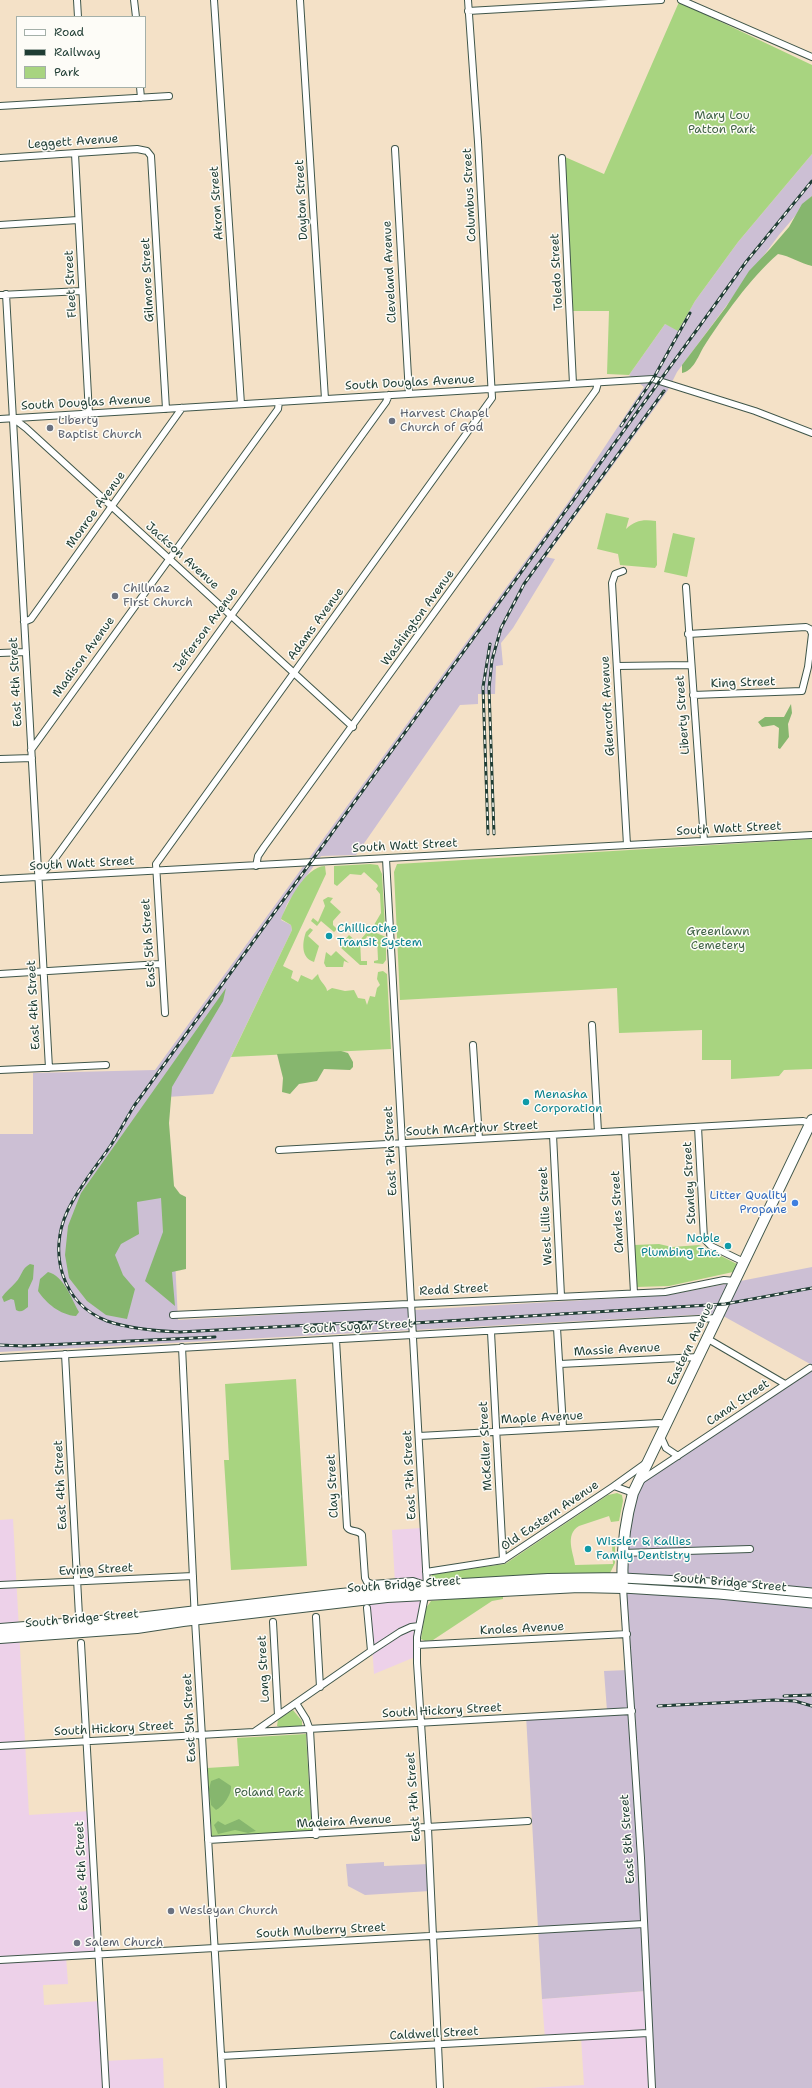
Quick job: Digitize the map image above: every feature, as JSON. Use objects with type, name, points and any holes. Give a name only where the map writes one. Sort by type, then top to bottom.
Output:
[{"type":"main road","name":"Eastern Avenue","points":[[623,1583],[623,1534],[633,1493],[811,1121]]},
{"type":"main road","name":"South Bridge Street","points":[[0,1638],[137,1628],[195,1616],[341,1594],[427,1591],[548,1579],[623,1583],[812,1603]]},
{"type":"main road","name":"South Bridge Street","points":[[623,1583],[699,1582],[812,1593]]},
{"type":"main road","name":"South Bridge Street","points":[[0,1629],[138,1618],[195,1616]]},
{"type":"street","points":[[77,0],[78,16]]},
{"type":"street","points":[[134,0],[136,16]]},
{"type":"street","name":"Akron Street","points":[[214,0],[241,404]]},
{"type":"street","name":"Dayton Street","points":[[300,0],[325,399]]},
{"type":"street","name":"Columbus Street","points":[[468,0],[493,389]]},
{"type":"street","points":[[468,12],[662,0]]},
{"type":"street","points":[[681,0],[812,57]]},
{"type":"street","points":[[140,88],[141,98]]},
{"type":"street","points":[[0,106],[169,96]]},
{"type":"street","name":"Leggett Avenue","points":[[0,158],[137,149],[147,151]]},
{"type":"street","name":"Cleveland Avenue","points":[[395,149],[409,394]]},
{"type":"street","name":"Gilmore Street","points":[[147,151],[151,156],[152,163],[166,409]]},
{"type":"street","name":"Fleet Street","points":[[75,154],[89,414]]},
{"type":"street","name":"Toledo Street","points":[[562,158],[573,384]]},
{"type":"street","points":[[0,225],[78,220]]},
{"type":"street","points":[[3,295],[82,291]]},
{"type":"street","name":"East 4th Street","points":[[3,295],[13,418],[49,1068]]},
{"type":"street","name":"South Douglas Avenue","points":[[0,419],[653,379],[755,411],[812,433]]},
{"type":"street","name":"Washington Avenue","points":[[256,866],[258,856],[264,847],[353,727],[596,390],[598,383]]},
{"type":"street","name":"Adams Avenue","points":[[155,871],[156,864],[487,406],[492,398],[493,389]]},
{"type":"street","name":"Jefferson Avenue","points":[[39,876],[51,864],[389,396]]},
{"type":"street","name":"Madison Avenue","points":[[31,750],[278,410],[279,402]]},
{"type":"street","name":"Monroe Avenue","points":[[24,622],[31,618],[36,612],[182,408]]},
{"type":"street","name":"Jackson Avenue","points":[[13,418],[112,506],[353,727]]},
{"type":"street","name":"Glencroft Avenue","points":[[623,571],[615,574],[612,583],[627,845]]},
{"type":"street","name":"Liberty Street","points":[[686,587],[692,696],[704,841]]},
{"type":"street","name":"King Street","points":[[688,634],[800,628],[810,629],[812,634],[803,690],[794,693],[692,696]]},
{"type":"street","points":[[0,654],[26,652]]},
{"type":"street","points":[[617,666],[690,665]]},
{"type":"street","points":[[0,760],[32,758]]},
{"type":"street","name":"South Watt Street","points":[[0,879],[812,835]]},
{"type":"street","name":"East 7th Street","points":[[386,859],[427,1591],[419,1626],[417,1645],[420,1724],[428,1828],[440,2088]]},
{"type":"street","name":"East 5th Street","points":[[155,871],[164,1013]]},
{"type":"street","points":[[0,974],[43,970],[161,964]]},
{"type":"street","points":[[592,1025],[598,1132]]},
{"type":"street","points":[[473,1045],[479,1139]]},
{"type":"street","points":[[0,1070],[106,1064]]},
{"type":"street","name":"South McArthur Street","points":[[279,1150],[811,1121]]},
{"type":"street","name":"Stanley Street","points":[[698,1127],[704,1239],[711,1246],[744,1262]]},
{"type":"street","name":"Charles Street","points":[[625,1131],[634,1293]]},
{"type":"street","name":"West Lillie Street","points":[[553,1135],[561,1296]]},
{"type":"street","name":"Redd Street","points":[[173,1315],[634,1293],[676,1290],[724,1280],[735,1281]]},
{"type":"street","name":"South Sugar Street","points":[[0,1358],[182,1347],[490,1332],[717,1318]]},
{"type":"street","points":[[557,1328],[563,1427]]},
{"type":"street","name":"McKeller Street","points":[[490,1332],[504,1560]]},
{"type":"street","points":[[708,1339],[785,1384]]},
{"type":"street","name":"Clay Street","points":[[336,1340],[346,1525],[350,1530],[359,1532],[362,1535],[365,1580],[372,1584],[413,1581],[427,1591]]},
{"type":"street","name":"East 5th Street","points":[[182,1347],[195,1616],[222,2088]]},
{"type":"street","name":"East 4th Street","points":[[65,1354],[79,1616]]},
{"type":"street","name":"Massie Avenue","points":[[560,1364],[699,1357]]},
{"type":"street","name":"Canal Street","points":[[638,1482],[810,1368]]},
{"type":"street","name":"Maple Avenue","points":[[419,1436],[563,1427],[658,1423],[667,1424]]},
{"type":"street","points":[[660,1437],[666,1448],[678,1456]]},
{"type":"street","name":"Old Eastern Avenue","points":[[426,1572],[504,1560],[649,1461]]},
{"type":"street","name":"Old Eastern Avenue","points":[[614,1486],[633,1493]]},
{"type":"street","points":[[622,1553],[750,1549]]},
{"type":"street","name":"Ewing Street","points":[[0,1584],[193,1576]]},
{"type":"street","name":"East 8th Street","points":[[623,1583],[632,1711],[652,2088]]},
{"type":"street","points":[[367,1608],[370,1651]]},
{"type":"street","points":[[316,1617],[320,1687]]},
{"type":"street","name":"Long Street","points":[[272,1622],[278,1715]]},
{"type":"street","points":[[254,1732],[370,1651],[400,1632],[411,1627],[419,1626]]},
{"type":"street","name":"Knoles Avenue","points":[[417,1645],[627,1634]]},
{"type":"street","name":"East 4th Street","points":[[81,1643],[106,2088]]},
{"type":"street","points":[[296,1704],[310,1730],[316,1835]]},
{"type":"street","name":"South Hickory Street","points":[[0,1746],[420,1724],[632,1711]]},
{"type":"street","name":"Madeira Avenue","points":[[208,1840],[528,1822]]},
{"type":"street","name":"South Mulberry Street","points":[[0,1960],[644,1924]]},
{"type":"street","name":"Caldwell Street","points":[[221,2056],[648,2033]]},
{"type":"shaded area","points":[[812,154],[812,196],[779,235],[677,372],[668,390],[546,557],[555,559],[513,628],[501,643],[503,665],[496,666],[495,694],[478,694],[478,704],[460,705],[356,855],[321,856],[303,881],[287,904],[281,920],[291,925],[292,930],[213,1094],[167,1097],[178,1320],[406,1307],[415,1310],[669,1295],[812,1267],[812,1365],[725,1317],[713,1314],[0,1352],[0,1134],[33,1134],[33,1073],[155,1070],[569,501],[644,387],[629,375],[665,324],[678,330],[695,301],[738,242]]},
{"type":"shaded area","points":[[812,1371],[812,2088],[652,2088],[646,1991],[542,1999],[526,1715],[607,1711],[604,1671],[628,1670],[622,1591],[627,1527],[639,1484]]},
{"type":"shaded area","points":[[13,1519],[29,1815],[91,1811],[98,1955],[66,1956],[68,1984],[43,1985],[44,2005],[100,2001],[104,2061],[163,2058],[164,2088],[0,2088],[0,1520]]},
{"type":"shaded area","points":[[421,1528],[425,1597],[415,1657],[374,1674],[369,1603],[396,1601],[392,1530]]},
{"type":"shaded area","points":[[384,1862],[384,1866],[429,1864],[430,1891],[365,1895],[348,1886],[346,1864]]},
{"type":"shaded area","points":[[646,1991],[652,2088],[531,2088],[584,2085],[581,2037],[545,2039],[542,1999]]},
{"type":"green space","name":"Mary Lou Patton Park","points":[[679,2],[812,65],[812,154],[738,242],[695,301],[678,331],[665,324],[629,375],[607,374],[609,311],[573,311],[565,157],[604,174]]},
{"type":"green space","points":[[812,196],[812,266],[778,254],[747,286],[711,336],[692,367],[686,372],[682,373],[682,365],[726,307],[749,271],[789,227],[802,204]]},
{"type":"green space","points":[[606,513],[629,518],[626,529],[640,521],[656,521],[657,565],[655,568],[620,565],[618,554],[597,549]]},
{"type":"green space","points":[[673,533],[695,538],[687,577],[664,572]]},
{"type":"green space","points":[[791,704],[792,713],[788,724],[789,737],[780,749],[778,748],[779,728],[774,725],[762,727],[758,722],[765,717],[784,717]]},
{"type":"green space","name":"Greenlawn Cemetery","points":[[812,839],[812,1069],[784,1070],[779,1076],[731,1079],[731,1060],[702,1060],[702,1030],[619,1033],[617,988],[400,1000],[394,872],[397,864]]},
{"type":"green space","points":[[378,865],[382,874],[385,927],[382,929],[376,928],[374,925],[381,913],[380,894],[376,889],[378,886],[377,884],[364,872],[361,875],[350,874],[337,886],[334,884],[334,866]]},
{"type":"green space","points":[[325,866],[326,874],[283,966],[293,971],[291,978],[298,982],[301,975],[312,980],[318,974],[327,991],[332,988],[345,991],[354,990],[358,998],[365,999],[367,1005],[370,996],[375,997],[377,988],[380,985],[377,979],[378,972],[383,971],[387,974],[391,1049],[231,1057],[292,930],[291,925],[281,919],[288,904],[298,886],[304,879],[311,872]]},
{"type":"green space","points":[[328,897],[333,898],[330,902],[341,912],[333,921],[333,925],[337,929],[334,932],[321,921],[317,926],[311,921],[313,918],[318,922],[325,906],[323,900]]},
{"type":"green space","points":[[310,928],[313,930],[308,936],[319,946],[314,962],[305,954],[303,945],[306,932]]},
{"type":"green space","points":[[369,930],[386,937],[386,960],[383,964],[374,963],[374,961],[378,960],[377,938],[367,936],[366,939],[361,939]]},
{"type":"green space","points":[[349,935],[357,942],[360,939],[361,961],[367,961],[367,965],[360,965],[340,947],[342,944],[344,946],[347,944],[344,941]]},
{"type":"green space","points":[[336,951],[349,963],[344,961],[343,967],[326,967],[324,963],[326,952],[331,956]]},
{"type":"green space","points":[[226,988],[223,1001],[172,1087],[169,1123],[174,1186],[180,1194],[186,1197],[186,1269],[172,1272],[175,1306],[145,1281],[163,1232],[161,1198],[137,1202],[139,1234],[121,1244],[115,1255],[123,1275],[135,1289],[127,1319],[106,1315],[87,1301],[69,1278],[65,1255],[68,1226],[81,1193]]},
{"type":"green space","points":[[341,1051],[348,1053],[353,1062],[353,1067],[350,1070],[324,1069],[317,1081],[299,1084],[290,1094],[282,1092],[283,1078],[277,1054]]},
{"type":"green space","points":[[659,1244],[672,1247],[699,1245],[737,1264],[733,1272],[669,1286],[636,1287],[634,1245]]},
{"type":"green space","points":[[30,1264],[34,1265],[33,1279],[28,1290],[28,1307],[22,1311],[18,1311],[16,1310],[14,1300],[11,1299],[4,1302],[2,1297],[18,1280],[25,1268]]},
{"type":"green space","points":[[48,1272],[54,1274],[63,1283],[79,1312],[76,1316],[64,1313],[54,1308],[38,1291],[40,1279]]},
{"type":"green space","points":[[296,1379],[307,1566],[231,1570],[224,1460],[229,1460],[225,1384]]},
{"type":"green space","points":[[617,1493],[622,1495],[623,1501],[619,1521],[611,1522],[609,1516],[579,1526],[574,1530],[571,1539],[575,1565],[613,1564],[612,1545],[615,1545],[615,1563],[610,1573],[434,1581],[431,1577],[433,1574],[505,1564],[608,1495]]},
{"type":"green space","points":[[503,1594],[503,1599],[492,1601],[433,1640],[425,1641],[421,1639],[426,1608],[431,1601]]},
{"type":"green space","points":[[293,1710],[302,1721],[302,1726],[282,1728],[277,1726],[278,1719]]},
{"type":"green space","name":"Poland Park","points":[[306,1734],[312,1832],[212,1836],[207,1768],[239,1766],[237,1738]]},
{"type":"green space","points":[[219,1778],[231,1786],[231,1789],[226,1800],[216,1810],[211,1805],[209,1789],[211,1781]]},
{"type":"green space","points":[[239,1819],[256,1831],[248,1833],[235,1830],[218,1834],[214,1825],[218,1821],[225,1825]]},
{"type":"railway","points":[[403,1324],[368,1322],[180,1332],[143,1329],[116,1324],[92,1313],[79,1303],[70,1290],[63,1276],[59,1260],[61,1228],[76,1194],[111,1145],[134,1106],[746,262],[812,181]]},
{"type":"railway","points":[[621,426],[653,379],[690,313]]},
{"type":"railway","points":[[494,834],[489,688],[492,660],[501,628],[524,584],[664,391]]},
{"type":"railway","points":[[488,834],[483,687],[490,644]]},
{"type":"railway","points":[[398,1324],[725,1304],[812,1288]]},
{"type":"railway","points":[[0,1345],[23,1346],[215,1337]]},
{"type":"railway","points":[[784,1696],[812,1695]]},
{"type":"railway","points":[[658,1706],[774,1700],[795,1701],[812,1706]]},
{"type":"place","name":"Harvest Chapel Church of God","points":[[392,421]]},
{"type":"place","name":"Liberty Baptist Church","points":[[50,428]]},
{"type":"place","name":"Chillnaz First Church","points":[[115,596]]},
{"type":"place","name":"Chillicothe Transit System","points":[[329,936]]},
{"type":"place","name":"Menasha Corporation","points":[[526,1102]]},
{"type":"place","name":"Litter Quality Propane","points":[[795,1203]]},
{"type":"place","name":"Noble Plumbing Inc.","points":[[728,1246]]},
{"type":"place","name":"Wissler & Kallies Family Dentistry","points":[[588,1549]]},
{"type":"place","name":"Wesleyan Church","points":[[171,1911]]},
{"type":"place","name":"Salem Church","points":[[77,1943]]}]
